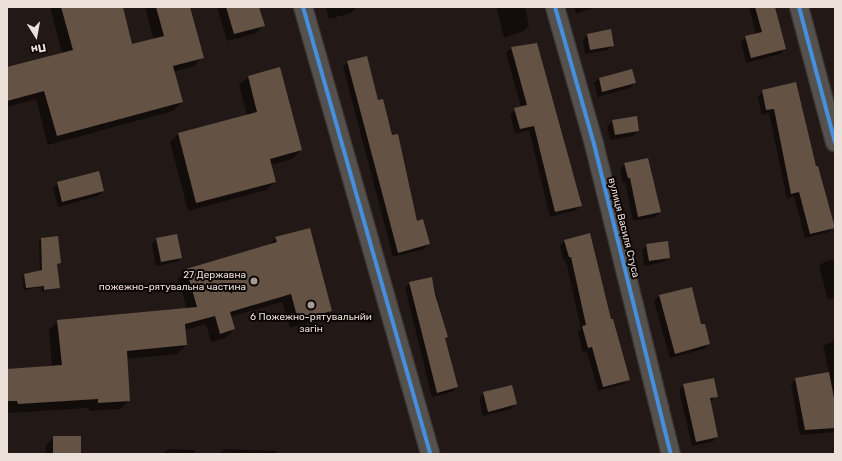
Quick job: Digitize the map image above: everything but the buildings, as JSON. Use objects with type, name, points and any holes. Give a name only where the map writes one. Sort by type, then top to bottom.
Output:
[{"type":"street","points":[[303,7],[430,454]]},
{"type":"street","name":"вулиця Василя Стуса","points":[[555,7],[594,144],[671,454]]},
{"type":"street","points":[[799,7],[835,142]]},
{"type":"cycle path","points":[[303,7],[430,454]]},
{"type":"cycle path","points":[[555,7],[594,144],[671,454]]},
{"type":"cycle path","points":[[799,7],[835,142]]},
{"type":"place","name":"27 Державна пожежно-рятувальна частина","points":[[254,281]]},
{"type":"place","name":"6 Пожежно-рятувальнйи загін","points":[[311,305]]}]
